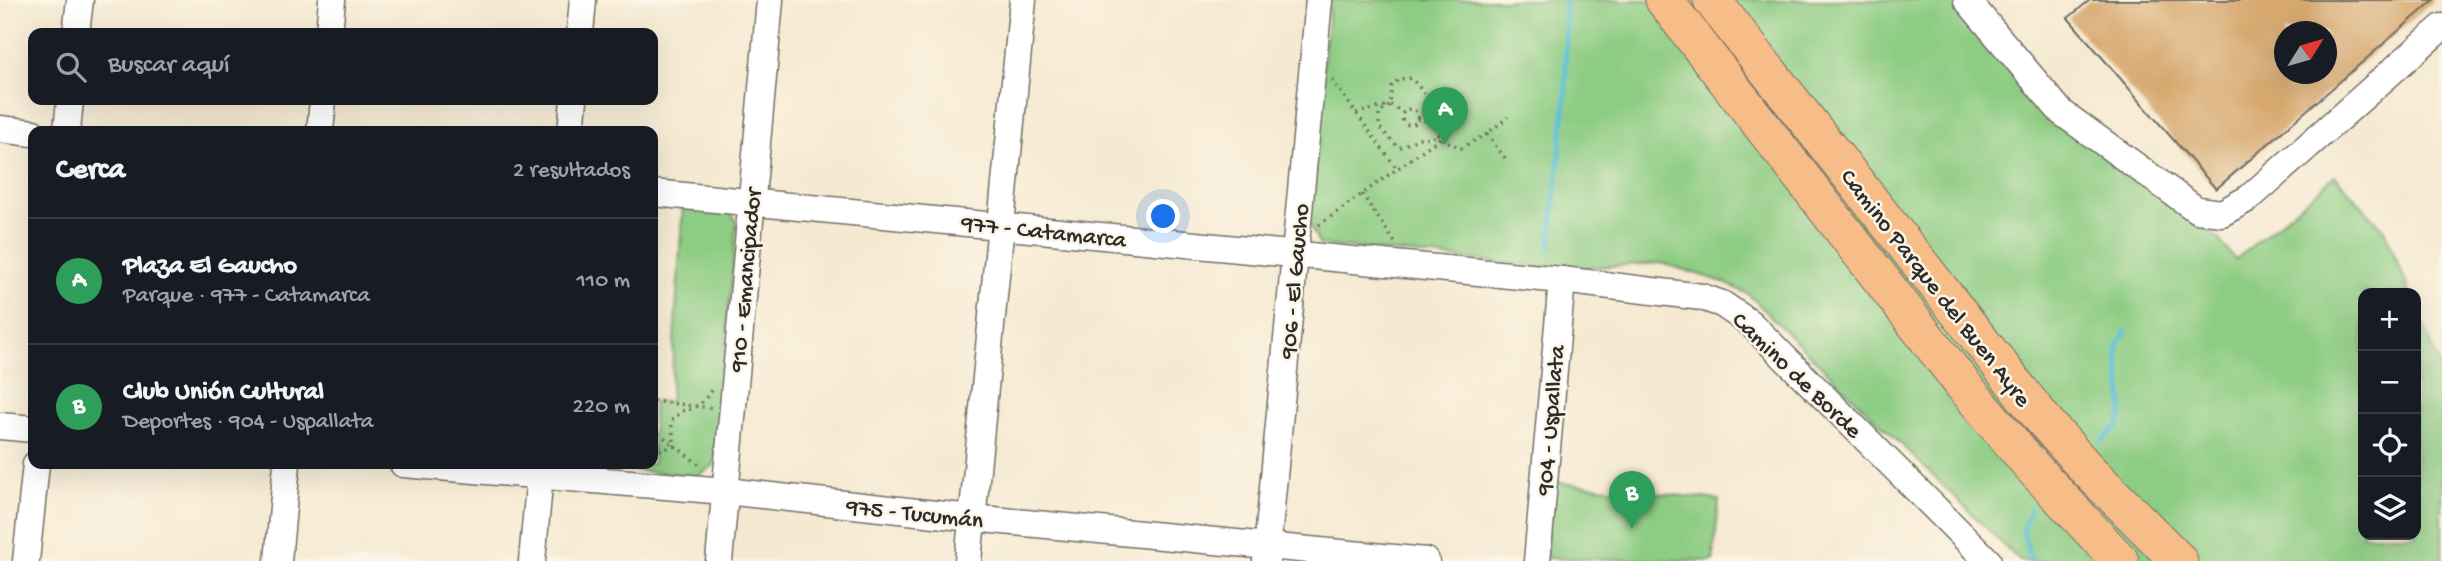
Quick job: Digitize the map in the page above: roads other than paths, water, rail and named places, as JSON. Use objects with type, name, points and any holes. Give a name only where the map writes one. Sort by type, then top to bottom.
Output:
[{"type":"highway","name":"Camino Parque del Buen Ayre","points":[[1664,0],[1964,386],[2034,469],[2120,561]]},
{"type":"highway","name":"Camino Parque del Buen Ayre","points":[[1712,0],[2032,407],[2085,467],[2179,561]]},
{"type":"street","points":[[77,28],[80,0]]},
{"type":"street","points":[[329,28],[332,0]]},
{"type":"street","points":[[580,28],[583,0]]},
{"type":"street","name":"910 - Emancipador","points":[[719,561],[770,0]]},
{"type":"street","points":[[968,561],[1023,0]]},
{"type":"street","name":"906 - El Gaucho","points":[[1267,553],[1319,0]]},
{"type":"street","points":[[1967,0],[2061,112],[2197,210],[2222,213],[2249,198],[2442,27]]},
{"type":"street","points":[[67,126],[70,105]]},
{"type":"street","points":[[320,126],[323,105]]},
{"type":"street","points":[[571,126],[574,105]]},
{"type":"street","points":[[0,130],[28,132]]},
{"type":"street","name":"977 - Catamarca","points":[[658,193],[1562,280]]},
{"type":"street","name":"904 - Uspallata","points":[[1537,561],[1562,280]]},
{"type":"street","name":"Camino de Borde","points":[[1562,280],[1685,293],[1722,304],[1738,314],[1988,561]]},
{"type":"street","points":[[0,426],[28,429]]},
{"type":"street","points":[[26,561],[35,469]]},
{"type":"street","points":[[278,561],[287,469]]},
{"type":"street","points":[[532,561],[541,469]]},
{"type":"street","name":"975 - Tucumán","points":[[541,469],[1267,553],[1426,561]]},
{"type":"waterway","points":[[1550,248],[1566,93],[1565,0]]},
{"type":"waterway","points":[[2102,441],[2118,426],[2123,411],[2117,346],[2126,331]]},
{"type":"waterway","points":[[2030,508],[2023,531],[2031,561]]},
{"type":"place","name":"Plaza El Gaucho","points":[[1445,145]]},
{"type":"place","name":"Club Unión Cultural","points":[[1632,529]]}]
